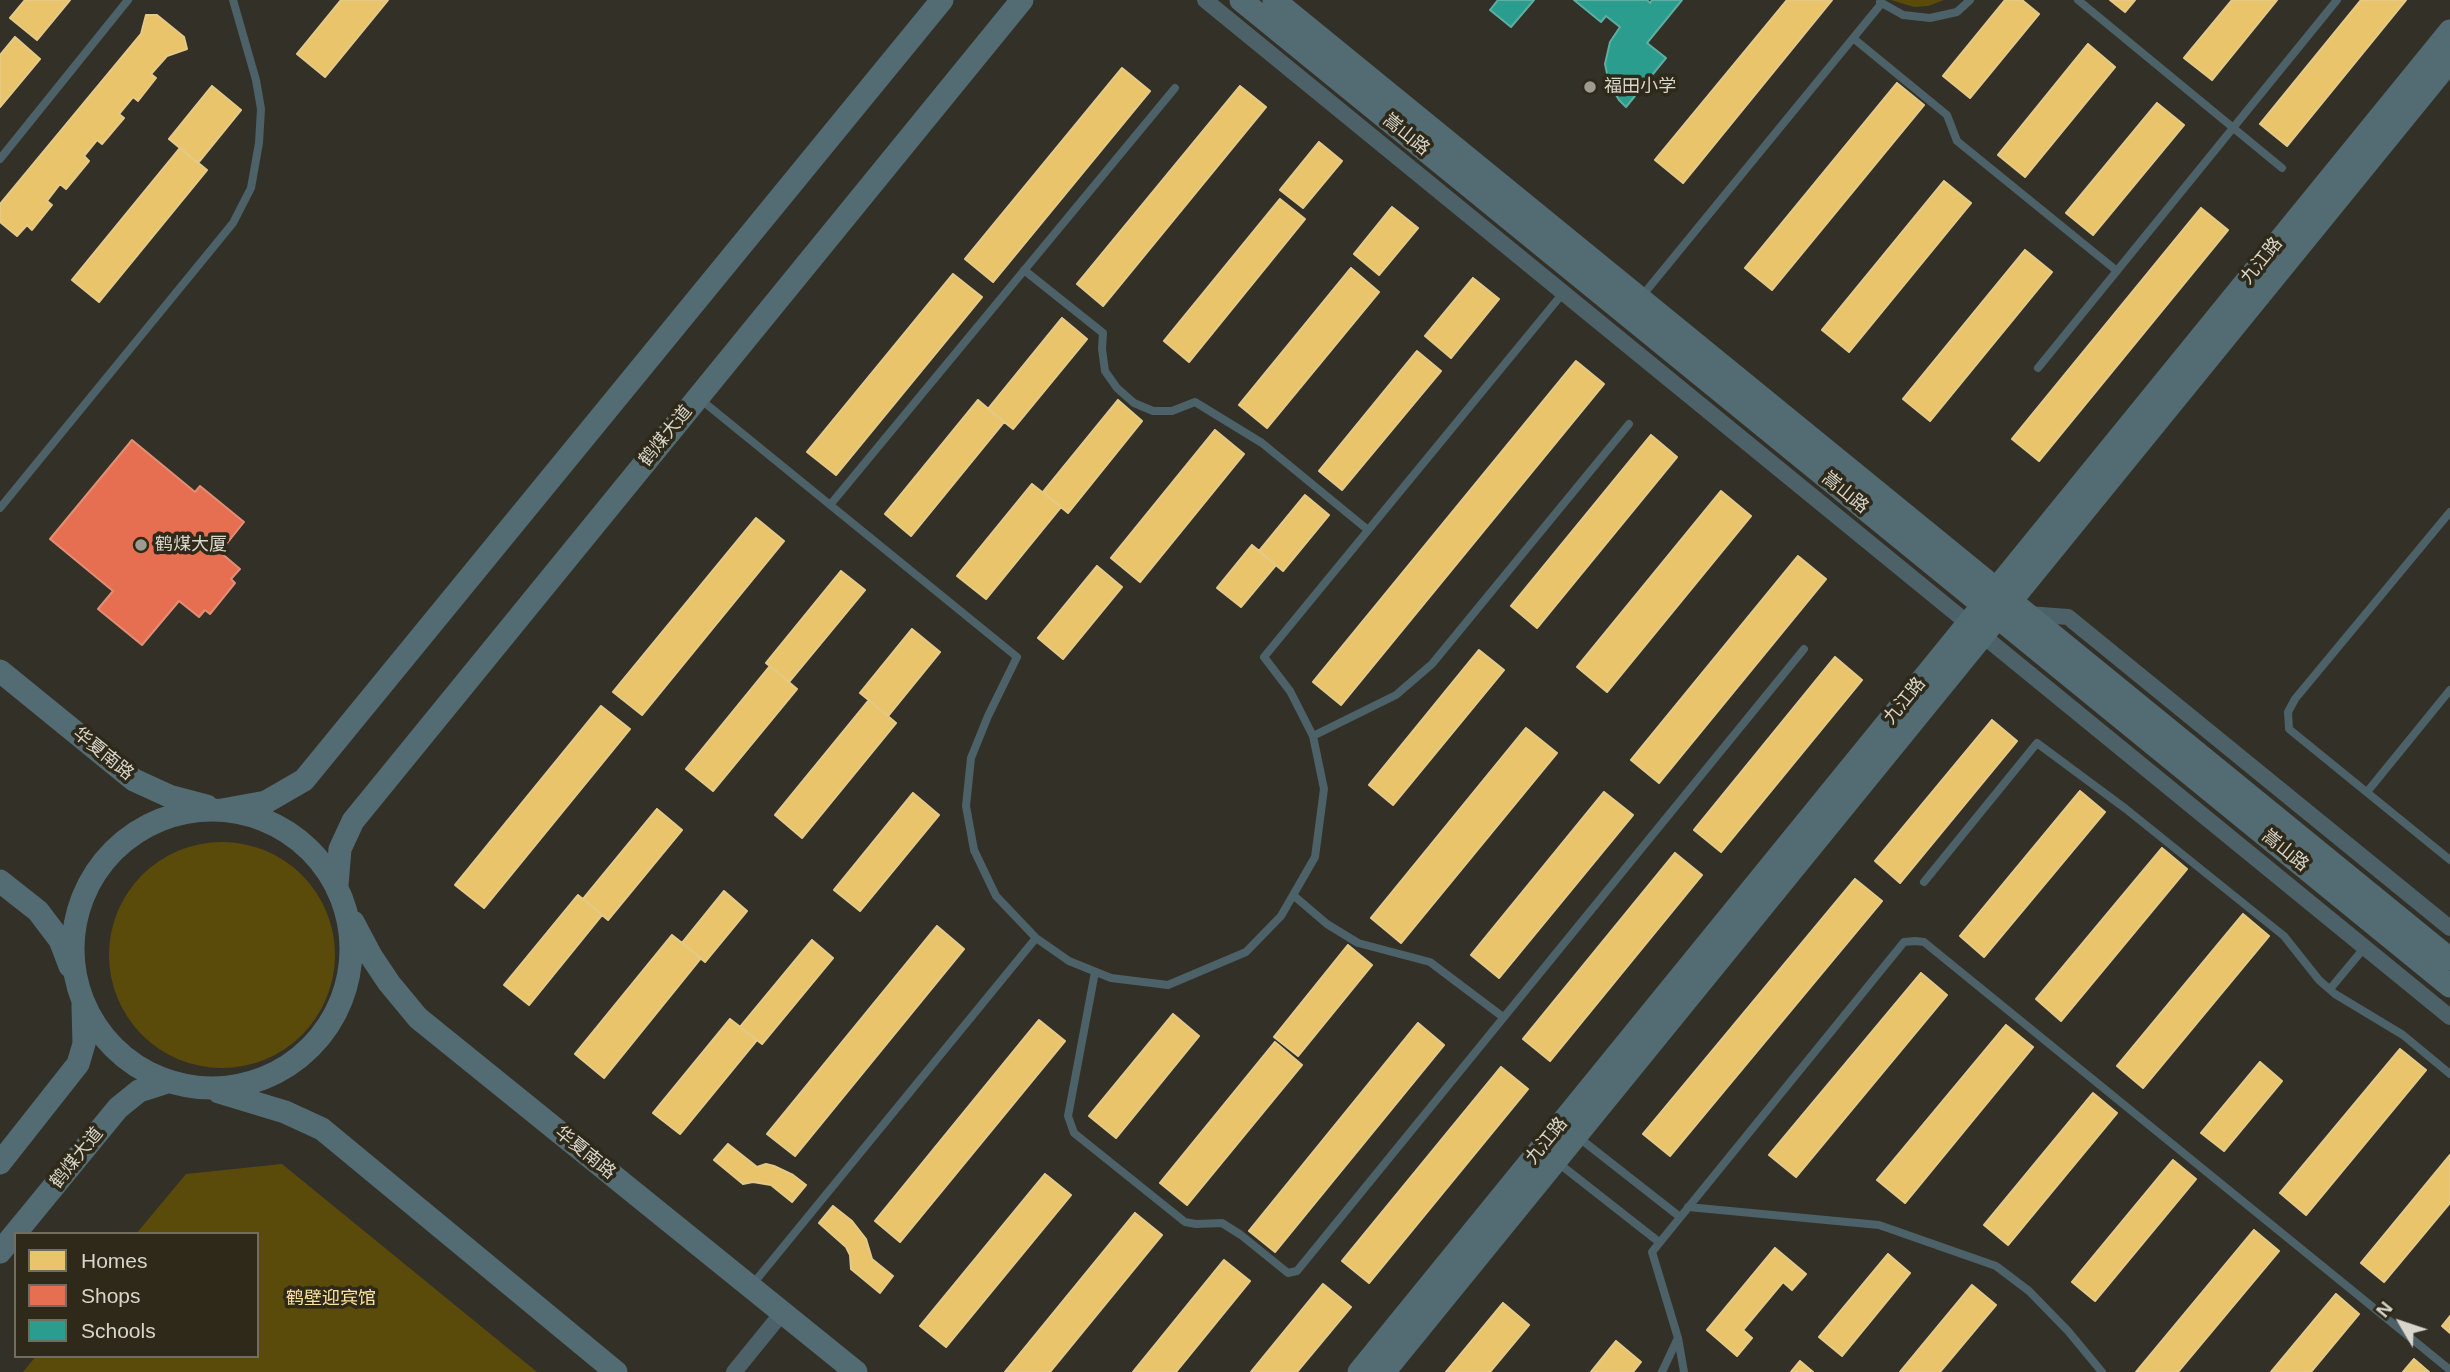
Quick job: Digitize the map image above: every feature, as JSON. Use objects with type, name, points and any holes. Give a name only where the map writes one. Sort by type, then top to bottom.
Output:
[{"type":"street","name":"鹤煤大道","points":[[221,810],[257,817],[289,832],[308,847],[324,864],[337,885],[345,907],[351,942],[349,977],[342,1000],[318,1041],[281,1071],[260,1081],[237,1087],[206,1088],[167,1082],[145,1072],[117,1051],[94,1024],[83,1003],[73,957],[78,912],[96,873],[108,856],[124,842],[160,820],[180,813],[221,810],[266,802],[304,780],[942,0]]},
{"type":"street","name":"鹤煤大道","points":[[337,885],[340,849],[353,821],[1022,0]]},
{"type":"street","points":[[1205,0],[1564,292],[1995,612],[2365,947],[2450,1017]]},
{"type":"street","name":"嵩山路","points":[[1241,0],[1995,612],[2450,986]]},
{"type":"street","name":"嵩山路","points":[[1274,0],[1640,298],[1995,612],[2450,959]]},
{"type":"street","name":"九江路","points":[[1384,1372],[1995,612],[2450,31]]},
{"type":"street","name":"九江路","points":[[1359,1372],[1995,612],[2450,61]]},
{"type":"street","points":[[1995,612],[2068,617],[2450,928]]},
{"type":"street","name":"华夏南路","points":[[0,671],[134,780],[169,796],[221,810]]},
{"type":"street","points":[[0,881],[37,911],[60,940],[76,980]]},
{"type":"street","name":"华夏南路","points":[[345,907],[389,983],[418,1018],[856,1372]]},
{"type":"street","name":"鹤煤大道","points":[[0,1163],[78,1064],[84,1044],[83,1003]]},
{"type":"street","name":"鹤煤大道","points":[[16,1232],[118,1108],[139,1091],[167,1082]]},
{"type":"street","points":[[206,1088],[285,1112],[322,1129],[617,1372]]},
{"type":"street","name":"鹤煤大道","points":[[0,1252],[14,1235]]},
{"type":"street","points":[[734,1372],[782,1313]]},
{"type":"lane","points":[[0,159],[128,0]]},
{"type":"lane","points":[[0,508],[233,223],[251,188],[259,143],[261,109],[256,80],[233,0]]},
{"type":"lane","points":[[1640,298],[1880,2],[1903,15],[1930,18],[1957,12],[1970,0]]},
{"type":"lane","points":[[2078,0],[2282,168]]},
{"type":"lane","points":[[2038,368],[2337,0]]},
{"type":"lane","points":[[1853,38],[1947,115],[1956,141],[2117,271]]},
{"type":"lane","points":[[830,505],[1175,88]]},
{"type":"lane","points":[[1024,270],[1103,333],[1105,371],[1117,388],[1134,403],[1153,411],[1172,411],[1195,402],[1262,443],[1368,530]]},
{"type":"lane","points":[[698,397],[1017,657],[971,758],[965,806],[974,850],[996,896],[1036,938],[1069,961],[1111,978],[1168,985],[1246,952],[1281,916],[1315,856],[1324,789],[1313,736],[1290,691],[1264,657],[1564,292]]},
{"type":"lane","points":[[1313,736],[1396,695],[1432,664],[1629,425]]},
{"type":"lane","points":[[2450,512],[2295,699],[2288,712],[2289,729],[2450,860]]},
{"type":"lane","points":[[1095,972],[1068,1116],[1074,1133],[1185,1222],[1222,1223],[1288,1273],[1297,1271],[1804,649]]},
{"type":"lane","points":[[2367,792],[2450,690]]},
{"type":"lane","points":[[1924,882],[2037,743],[2126,809],[2284,936],[2330,989],[2403,1035],[2450,1074]]},
{"type":"lane","points":[[1293,895],[1327,924],[1358,943],[1430,962],[1503,1017]]},
{"type":"lane","points":[[751,1287],[1036,938]]},
{"type":"lane","points":[[1684,1372],[1678,1338],[1652,1252],[1904,942],[1924,942],[2450,1370]]},
{"type":"lane","points":[[2330,989],[2365,947]]},
{"type":"lane","points":[[1576,1135],[1680,1217]]},
{"type":"lane","points":[[1555,1161],[1659,1242]]},
{"type":"lane","points":[[1688,1207],[1879,1225],[1996,1266],[2029,1291],[2068,1331],[2102,1372]]},
{"type":"lane","points":[[1662,1372],[1678,1338]]},
{"type":"green space","points":[[1891,0],[1944,0],[1928,6],[1914,7]]},
{"type":"green space","points":[[222,842],[244,844],[275,855],[302,875],[322,902],[333,933],[333,977],[322,1008],[302,1035],[275,1055],[244,1066],[222,1068],[200,1066],[169,1055],[142,1035],[122,1008],[111,977],[109,955],[111,933],[122,902],[142,875],[169,855],[200,844]]},
{"type":"green space","name":"鹤壁迎宾馆","points":[[282,1164],[537,1372],[23,1372],[34,1358],[259,1358],[259,1232],[138,1232],[186,1174]]},
{"type":"building: Homes","points":[[25,0],[70,0],[37,40],[10,18]]},
{"type":"building: Homes","points":[[341,0],[388,0],[325,77],[297,54]]},
{"type":"building: Homes","points":[[1787,0],[1832,0],[1683,183],[1655,160]]},
{"type":"building: Homes","points":[[2005,0],[2022,0],[2039,14],[1970,98],[1943,76]]},
{"type":"building: Homes","points":[[2110,0],[2135,0],[2125,12]]},
{"type":"building: Homes","points":[[2232,0],[2277,0],[2212,80],[2184,58]]},
{"type":"building: Homes","points":[[2361,0],[2406,0],[2287,146],[2260,124]]},
{"type":"building: Homes","points":[[146,15],[157,15],[184,37],[187,49],[167,56],[151,74],[156,78],[138,101],[133,97],[119,114],[124,118],[102,144],[97,140],[84,156],[89,161],[66,189],[60,184],[47,201],[52,205],[32,230],[27,225],[17,236],[0,222],[0,204],[141,34]]},
{"type":"building: Homes","points":[[15,37],[40,59],[0,107],[0,55]]},
{"type":"building: Homes","points":[[2088,44],[2115,67],[2025,177],[1998,155]]},
{"type":"building: Homes","points":[[1122,68],[1150,91],[993,282],[965,259]]},
{"type":"building: Homes","points":[[1897,83],[1924,105],[1772,290],[1745,268]]},
{"type":"building: Homes","points":[[212,86],[241,110],[198,163],[169,139]]},
{"type":"building: Homes","points":[[1240,86],[1266,107],[1103,306],[1077,284]]},
{"type":"building: Homes","points":[[2157,103],[2184,125],[2093,235],[2066,213]]},
{"type":"building: Homes","points":[[1319,142],[1342,161],[1303,208],[1280,190]]},
{"type":"building: Homes","points":[[180,148],[207,170],[99,302],[72,280]]},
{"type":"building: Homes","points":[[1944,181],[1971,203],[1849,352],[1822,330]]},
{"type":"building: Homes","points":[[1280,199],[1305,219],[1189,362],[1164,341]]},
{"type":"building: Homes","points":[[1392,207],[1418,228],[1379,275],[1354,254]]},
{"type":"building: Homes","points":[[2201,208],[2228,230],[2039,461],[2012,439]]},
{"type":"building: Homes","points":[[2025,250],[2052,272],[1930,421],[1903,399]]},
{"type":"building: Homes","points":[[1351,268],[1379,292],[1267,428],[1239,405]]},
{"type":"building: Homes","points":[[953,274],[982,297],[836,475],[807,452]]},
{"type":"building: Homes","points":[[1473,278],[1499,299],[1451,358],[1425,336]]},
{"type":"building: Homes","points":[[1062,318],[1087,339],[1013,429],[988,409]]},
{"type":"building: Homes","points":[[1417,351],[1441,371],[1342,490],[1319,471]]},
{"type":"building: Homes","points":[[1576,361],[1604,384],[1341,705],[1313,682]]},
{"type":"building: Homes","points":[[978,400],[1004,422],[911,536],[885,514]]},
{"type":"building: Homes","points":[[1118,400],[1142,421],[1068,513],[1043,492]]},
{"type":"building: Homes","points":[[1215,430],[1244,454],[1140,582],[1111,558]]},
{"type":"building: Homes","points":[[1651,435],[1677,457],[1537,628],[1511,606]]},
{"type":"building: Homes","points":[[1032,484],[1061,507],[986,599],[957,576]]},
{"type":"building: Homes","points":[[1721,491],[1751,516],[1607,692],[1577,667]]},
{"type":"building: Homes","points":[[1305,495],[1329,515],[1283,571],[1259,551]]},
{"type":"building: Homes","points":[[756,518],[784,541],[642,715],[613,692]]},
{"type":"building: Homes","points":[[1252,545],[1276,565],[1241,607],[1217,588]]},
{"type":"building: Homes","points":[[1798,556],[1826,579],[1659,783],[1631,760]]},
{"type":"building: Homes","points":[[1097,566],[1122,587],[1063,659],[1038,638]]},
{"type":"building: Homes","points":[[841,571],[865,590],[789,682],[766,663]]},
{"type":"building: Homes","points":[[912,629],[940,652],[888,716],[860,693]]},
{"type":"building: Homes","points":[[1479,650],[1504,670],[1393,805],[1369,785]]},
{"type":"building: Homes","points":[[1835,657],[1862,680],[1721,852],[1694,830]]},
{"type":"building: Homes","points":[[770,666],[797,689],[713,791],[686,769]]},
{"type":"building: Homes","points":[[869,700],[896,723],[802,838],[775,815]]},
{"type":"building: Homes","points":[[601,706],[630,729],[484,908],[455,885]]},
{"type":"building: Homes","points":[[1992,720],[2017,741],[1900,883],[1875,861]]},
{"type":"building: Homes","points":[[1526,728],[1557,753],[1401,943],[1371,918]]},
{"type":"building: Homes","points":[[2080,791],[2105,812],[1984,957],[1960,936]]},
{"type":"building: Homes","points":[[1604,792],[1633,815],[1499,978],[1471,955]]},
{"type":"building: Homes","points":[[913,793],[939,815],[860,911],[834,890]]},
{"type":"building: Homes","points":[[657,809],[682,830],[608,920],[583,899]]},
{"type":"building: Homes","points":[[2162,848],[2187,869],[2061,1021],[2036,999]]},
{"type":"building: Homes","points":[[1675,853],[1702,875],[1550,1061],[1523,1039]]},
{"type":"building: Homes","points":[[1855,879],[1882,901],[1670,1156],[1643,1134]]},
{"type":"building: Homes","points":[[724,891],[747,911],[705,962],[682,943]]},
{"type":"building: Homes","points":[[578,895],[602,915],[529,1005],[504,985]]},
{"type":"building: Homes","points":[[2243,914],[2269,936],[2143,1088],[2117,1066]]},
{"type":"building: Homes","points":[[937,926],[964,949],[795,1156],[767,1134]]},
{"type":"building: Homes","points":[[672,935],[701,958],[604,1078],[575,1054]]},
{"type":"building: Homes","points":[[812,940],[833,958],[762,1044],[740,1027]]},
{"type":"building: Homes","points":[[1348,945],[1372,965],[1298,1056],[1274,1037]]},
{"type":"building: Homes","points":[[1921,973],[1947,995],[1796,1177],[1769,1155]]},
{"type":"building: Homes","points":[[1173,1014],[1199,1036],[1116,1138],[1089,1116]]},
{"type":"building: Homes","points":[[730,1019],[757,1040],[680,1134],[653,1113]]},
{"type":"building: Homes","points":[[1039,1020],[1065,1041],[900,1242],[875,1221]]},
{"type":"building: Homes","points":[[1418,1023],[1444,1045],[1275,1252],[1249,1231]]},
{"type":"building: Homes","points":[[2006,1025],[2033,1047],[1905,1203],[1877,1180]]},
{"type":"building: Homes","points":[[1275,1042],[1302,1065],[1187,1205],[1160,1183]]},
{"type":"building: Homes","points":[[2400,1049],[2426,1070],[2306,1215],[2280,1193]]},
{"type":"building: Homes","points":[[2260,1062],[2282,1081],[2224,1151],[2201,1133]]},
{"type":"building: Homes","points":[[1501,1067],[1528,1089],[1369,1283],[1342,1261]]},
{"type":"building: Homes","points":[[2093,1093],[2117,1113],[2008,1245],[1984,1225]]},
{"type":"building: Homes","points":[[728,1144],[757,1167],[766,1164],[774,1166],[806,1185],[792,1202],[771,1185],[753,1182],[743,1184],[714,1160]]},
{"type":"building: Homes","points":[[2450,1155],[2450,1203],[2384,1282],[2361,1263]]},
{"type":"building: Homes","points":[[2173,1160],[2196,1179],[2095,1301],[2072,1282]]},
{"type":"building: Homes","points":[[1045,1174],[1071,1195],[946,1347],[920,1326]]},
{"type":"building: Homes","points":[[833,1206],[852,1221],[866,1239],[872,1259],[893,1276],[880,1293],[851,1269],[850,1255],[846,1247],[819,1223]]},
{"type":"building: Homes","points":[[1135,1213],[1162,1235],[1050,1372],[1005,1372]]},
{"type":"building: Homes","points":[[2254,1230],[2279,1251],[2178,1372],[2136,1372]]},
{"type":"building: Homes","points":[[1775,1248],[1806,1274],[1792,1290],[1783,1282],[1743,1330],[1752,1338],[1737,1356],[1707,1330]]},
{"type":"building: Homes","points":[[1888,1254],[1910,1273],[1842,1356],[1819,1337]]},
{"type":"building: Homes","points":[[1224,1260],[1250,1281],[1176,1372],[1133,1372]]},
{"type":"building: Homes","points":[[1323,1284],[1351,1307],[1297,1372],[1251,1372]]},
{"type":"building: Homes","points":[[1972,1285],[1996,1305],[1940,1372],[1900,1372]]},
{"type":"building: Homes","points":[[2336,1294],[2359,1314],[2311,1372],[2271,1372]]},
{"type":"building: Homes","points":[[1503,1303],[1529,1325],[1490,1372],[1446,1372]]},
{"type":"building: Homes","points":[[2450,1316],[2450,1333],[2442,1326]]},
{"type":"building: Homes","points":[[1616,1341],[1641,1362],[1633,1372],[1591,1372]]},
{"type":"building: Homes","points":[[2414,1359],[2429,1372],[2403,1372]]},
{"type":"building: Homes","points":[[1800,1361],[1813,1372],[1791,1372]]},
{"type":"building: Shops","name":"鹤煤大厦","points":[[132,440],[195,492],[200,486],[244,522],[220,552],[240,569],[231,579],[235,583],[210,614],[205,610],[199,617],[179,601],[142,645],[98,609],[113,591],[50,539]]},
{"type":"building: Schools","points":[[1498,0],[1534,0],[1511,27],[1490,10]]},
{"type":"building: Schools","points":[[1574,0],[1647,0],[1650,3],[1652,0],[1682,0],[1647,43],[1666,58],[1626,107],[1609,83],[1605,64],[1610,42],[1620,27],[1606,16],[1601,22]]},
{"type":"place","name":"福田小学","points":[[1590,87]]},
{"type":"place","name":"鹤煤大厦","points":[[141,545]]}]
